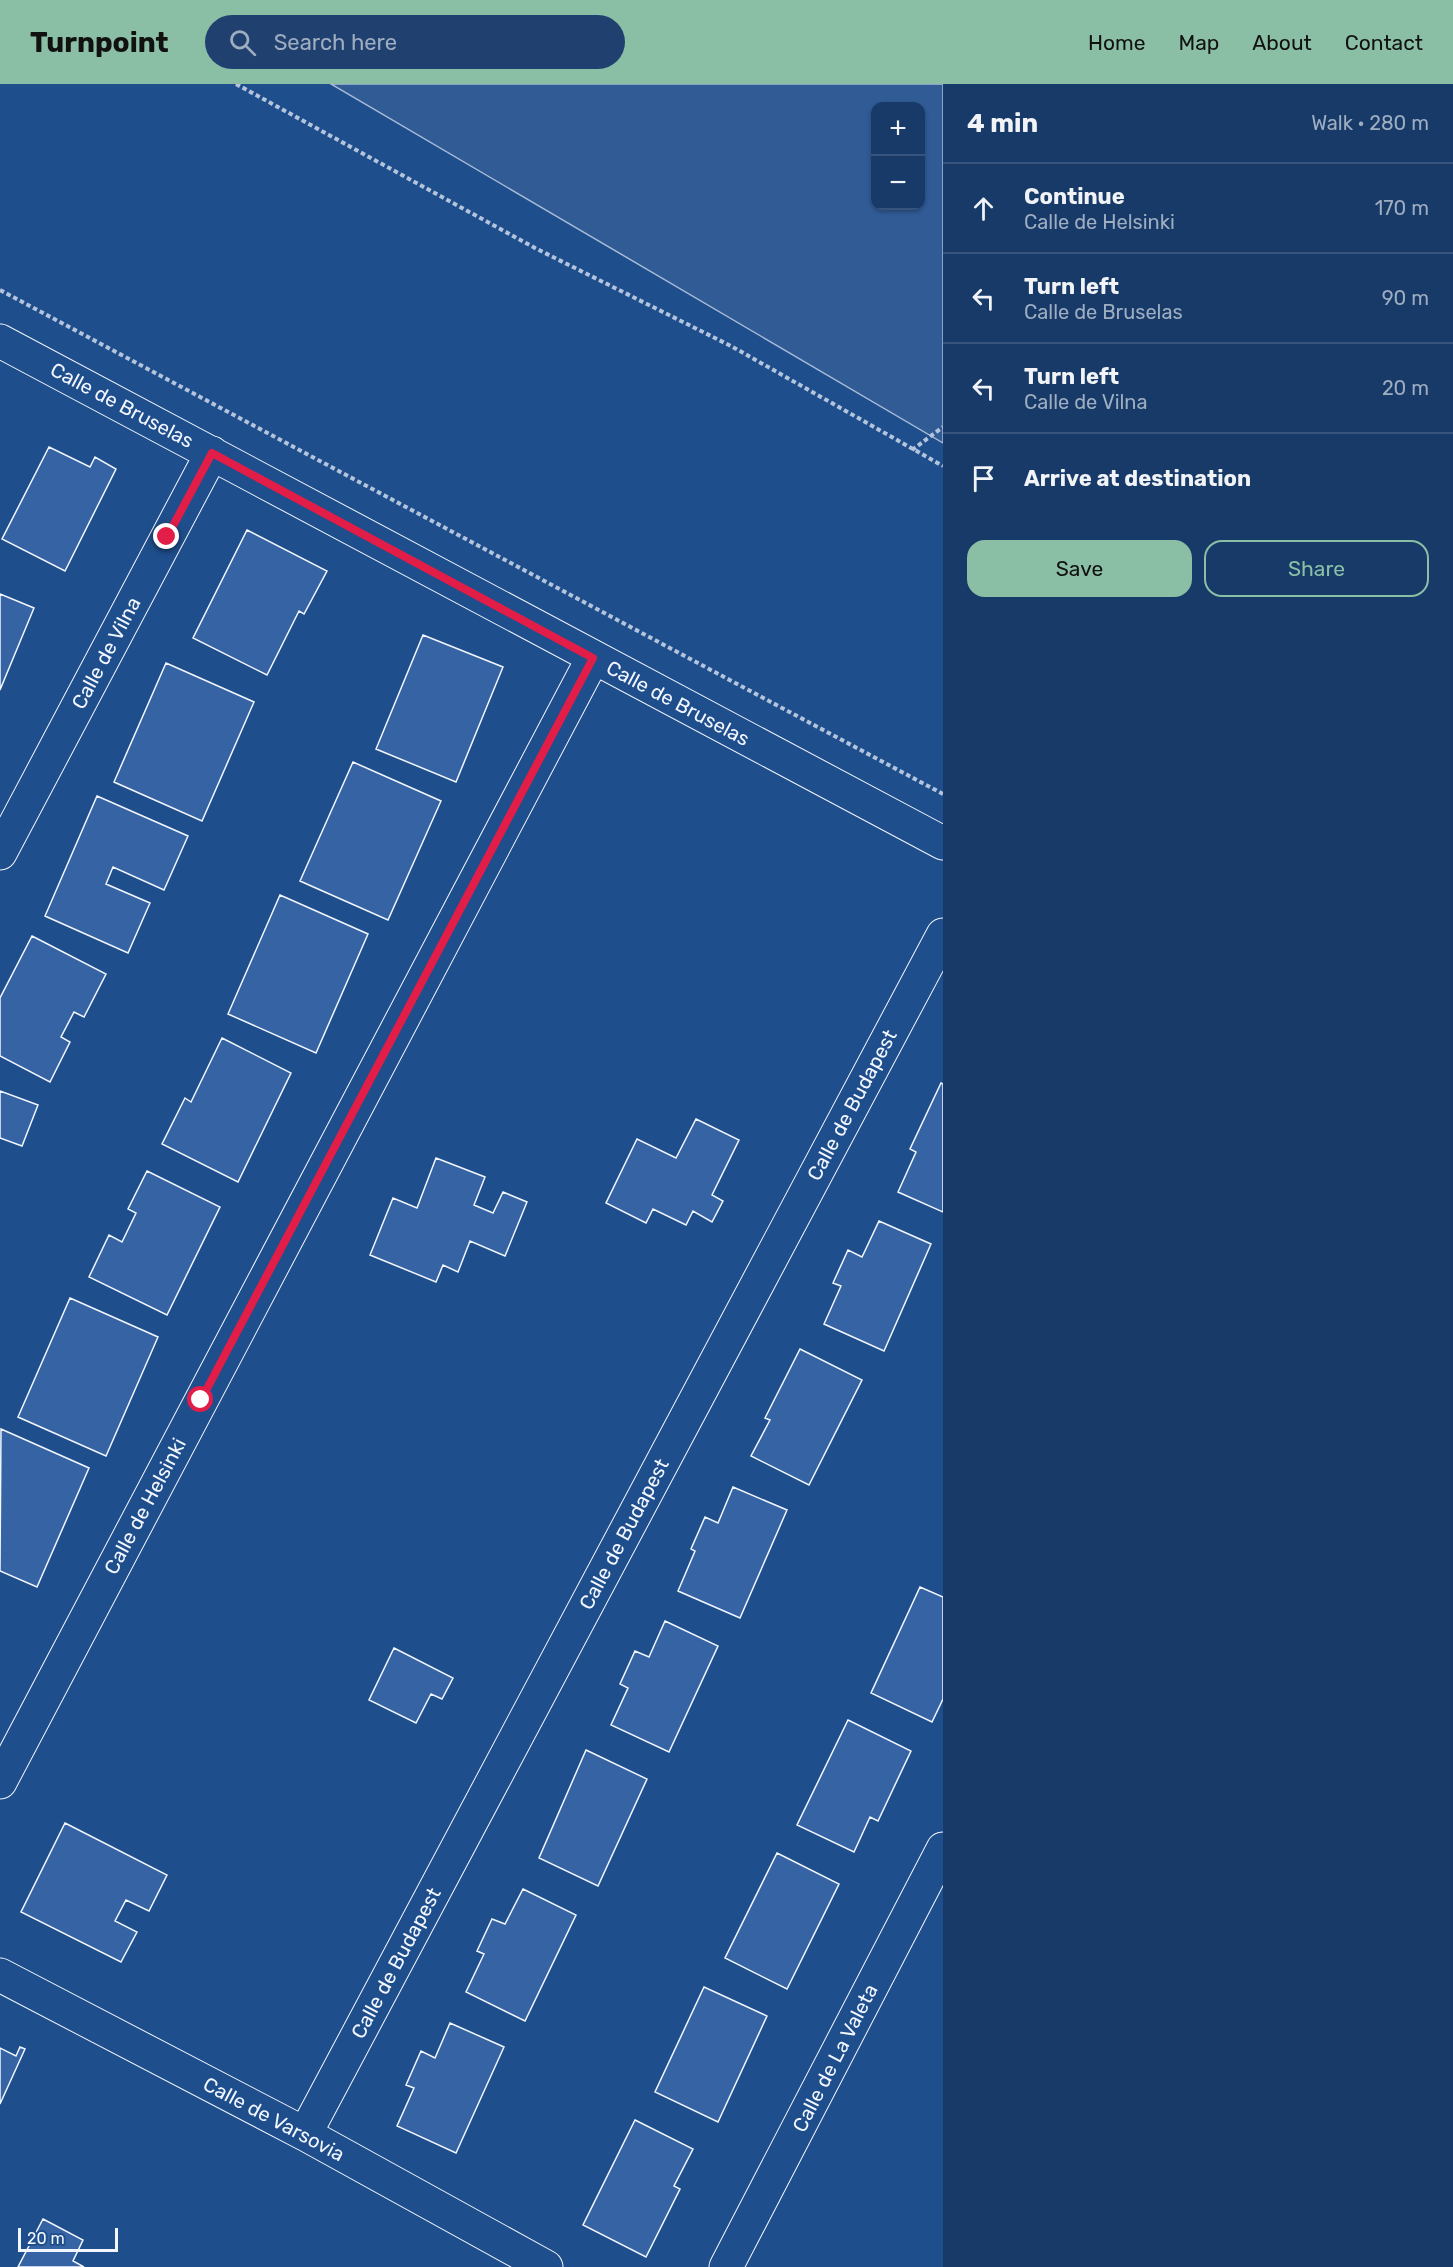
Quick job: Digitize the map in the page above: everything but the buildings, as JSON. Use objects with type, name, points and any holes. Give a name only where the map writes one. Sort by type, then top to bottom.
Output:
[{"type":"street","name":"Calle de Bruselas","points":[[0,341],[943,843]]},
{"type":"street","name":"Calle de Vilna","points":[[0,853],[212,453]]},
{"type":"street","name":"Calle de Helsinki","points":[[0,1782],[593,658]]},
{"type":"street","name":"Calle de Budapest","points":[[305,2134],[943,935]]},
{"type":"street","name":"Calle de La Valeta","points":[[726,2267],[943,1849]]},
{"type":"street","name":"Calle de Varsovia","points":[[0,1975],[305,2134],[546,2267]]},
{"type":"path","points":[[236,84],[535,248],[731,346],[943,466]]},
{"type":"path","points":[[0,290],[943,794]]},
{"type":"path","points":[[912,450],[943,427]]},
{"type":"shaded area","points":[[331,84],[943,84],[943,443]]},
{"type":"route","points":[[167,537],[212,453],[593,658],[201,1400]]}]
